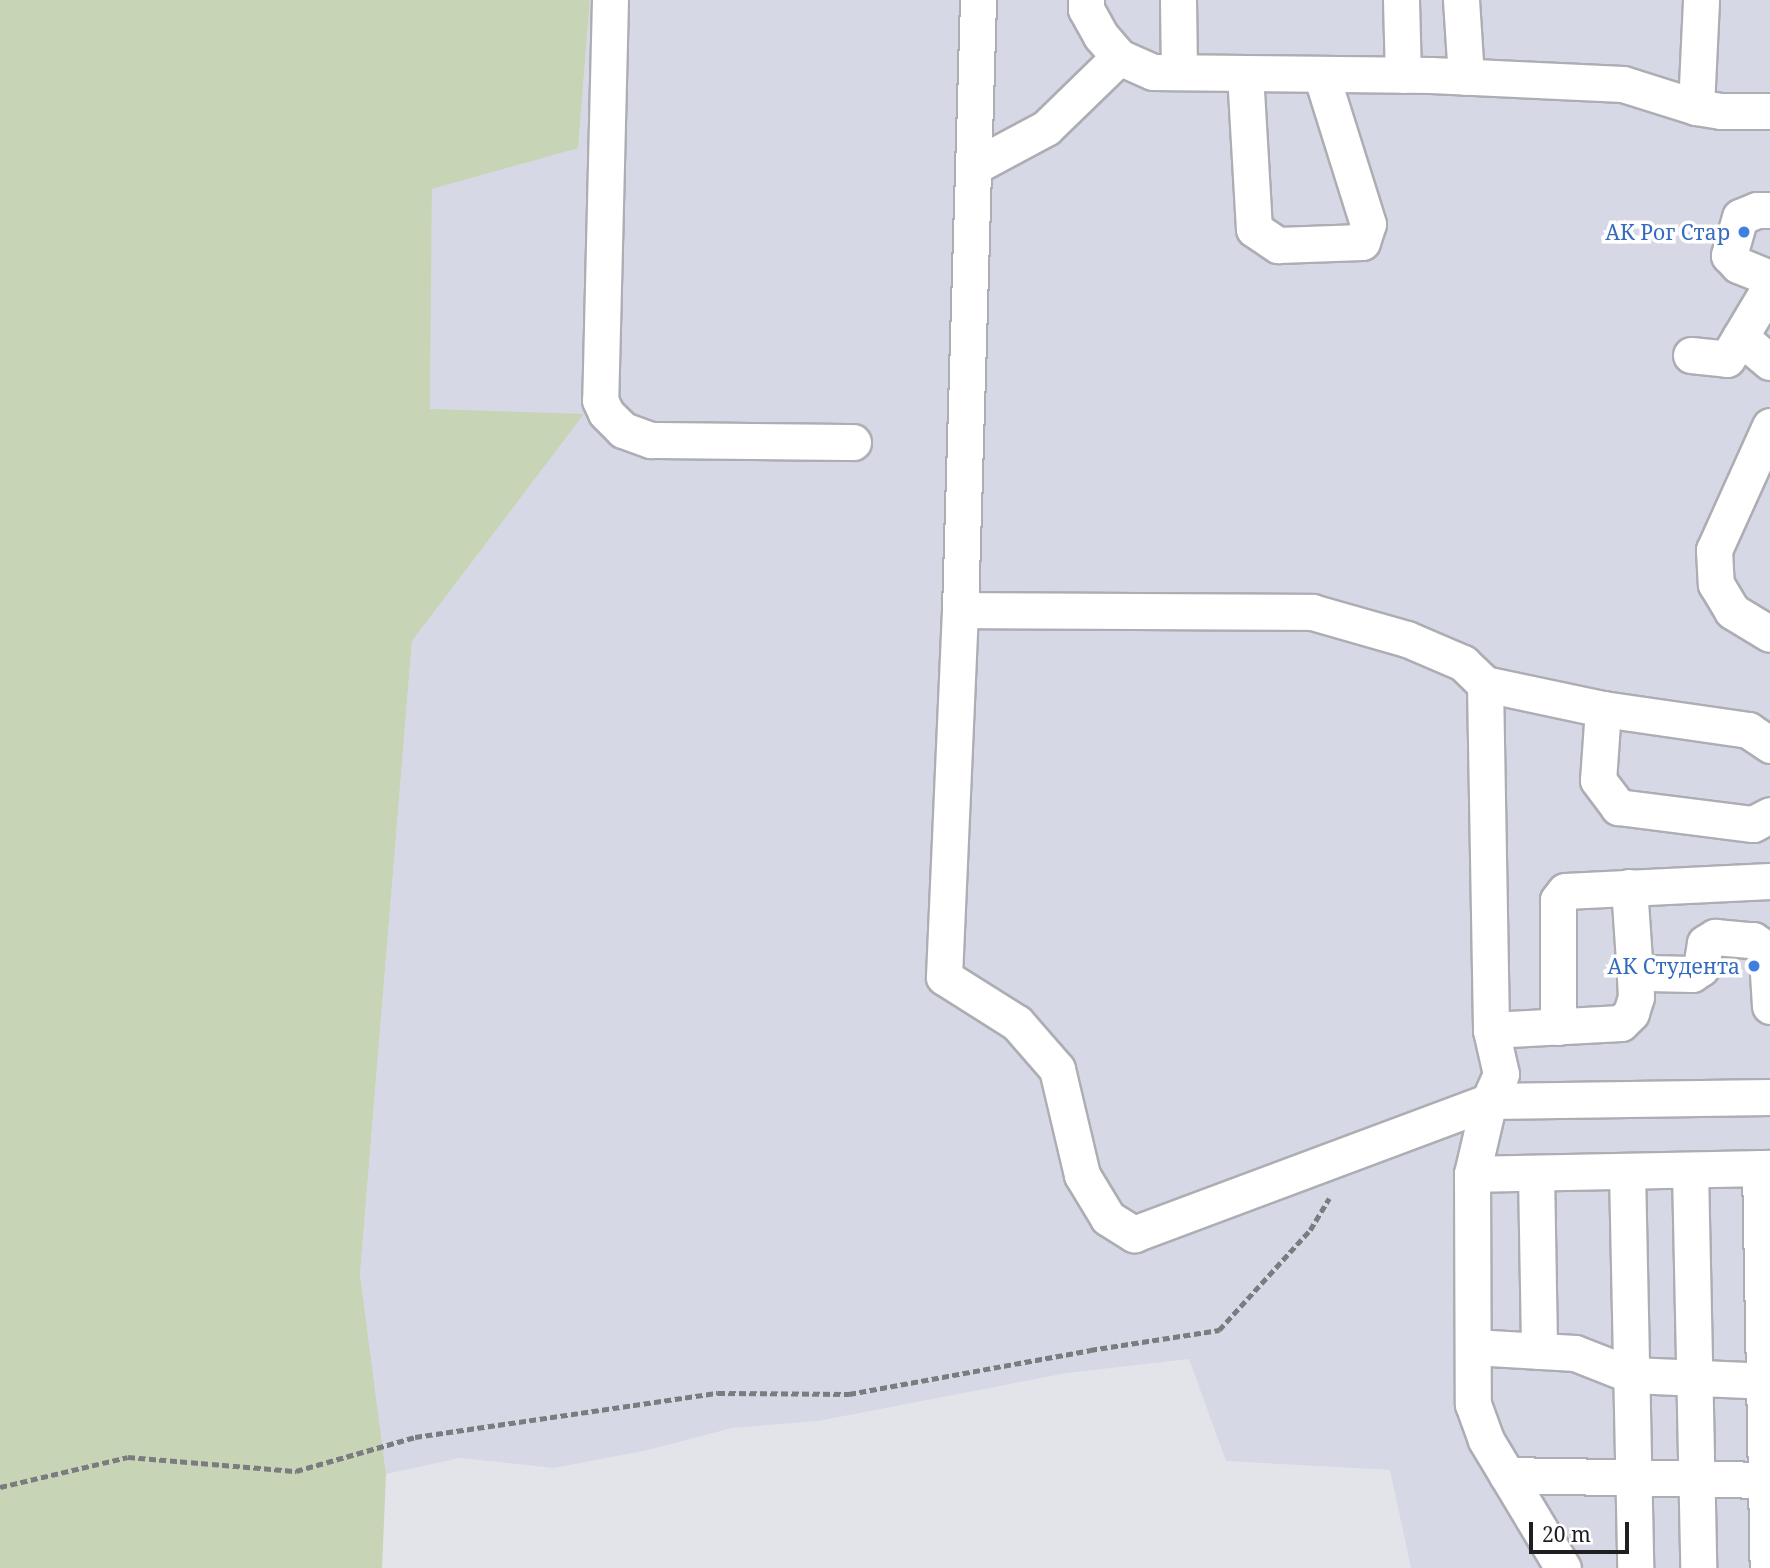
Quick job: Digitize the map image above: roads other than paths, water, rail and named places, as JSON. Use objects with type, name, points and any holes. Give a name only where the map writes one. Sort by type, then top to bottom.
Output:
[{"type":"lane","points":[[610,0],[600,400],[606,413],[623,430],[651,440],[853,442]]},
{"type":"lane","points":[[978,0],[960,610],[944,977],[1017,1023],[1057,1069],[1082,1175],[1108,1218],[1134,1234],[1489,1101],[1770,1097]]},
{"type":"lane","points":[[1086,0],[1086,9],[1101,36],[1119,57],[1153,72],[1403,75],[1623,84],[1696,107],[1721,111],[1770,111]]},
{"type":"lane","points":[[1178,0],[1179,72]]},
{"type":"lane","points":[[1401,0],[1403,75]]},
{"type":"lane","points":[[1461,0],[1466,77]]},
{"type":"lane","points":[[1696,107],[1701,0]]},
{"type":"lane","points":[[973,167],[1045,128],[1119,57]]},
{"type":"lane","points":[[1245,73],[1254,229],[1278,245],[1362,242],[1368,224],[1321,74]]},
{"type":"lane","points":[[1770,210],[1757,210],[1740,217],[1729,255],[1738,265],[1770,278]]},
{"type":"lane","points":[[1691,355],[1727,359],[1770,287]]},
{"type":"lane","points":[[1740,337],[1770,362]]},
{"type":"lane","points":[[1770,426],[1714,550],[1716,584],[1732,611],[1770,634]]},
{"type":"lane","points":[[960,610],[1312,612],[1407,639],[1463,663],[1485,684],[1603,709],[1748,730],[1770,745]]},
{"type":"lane","points":[[1485,684],[1491,1030],[1501,1074],[1489,1101],[1472,1174],[1473,1404],[1486,1440],[1563,1568]]},
{"type":"lane","points":[[1603,709],[1598,780],[1618,807],[1753,824],[1770,815]]},
{"type":"lane","points":[[1558,1027],[1560,896],[1574,889],[1770,881]]},
{"type":"lane","points":[[1635,976],[1692,974],[1701,968],[1705,943],[1702,885]]},
{"type":"lane","points":[[1491,1030],[1621,1023],[1631,1013],[1636,997],[1629,887]]},
{"type":"lane","points":[[1705,943],[1715,937],[1753,940],[1762,946],[1767,957],[1770,1006]]},
{"type":"lane","points":[[1472,1174],[1765,1168],[1768,1568]]},
{"type":"lane","points":[[1690,1170],[1698,1568]]},
{"type":"lane","points":[[1627,1171],[1635,1568]]},
{"type":"lane","points":[[1536,1172],[1539,1351]]},
{"type":"lane","points":[[1473,1348],[1575,1353],[1631,1375],[1767,1381]]},
{"type":"lane","points":[[1507,1475],[1768,1479]]},
{"type":"place","name":"АК Рог Стар","points":[[1744,232]]},
{"type":"place","name":"АК Студента","points":[[1754,966]]}]
